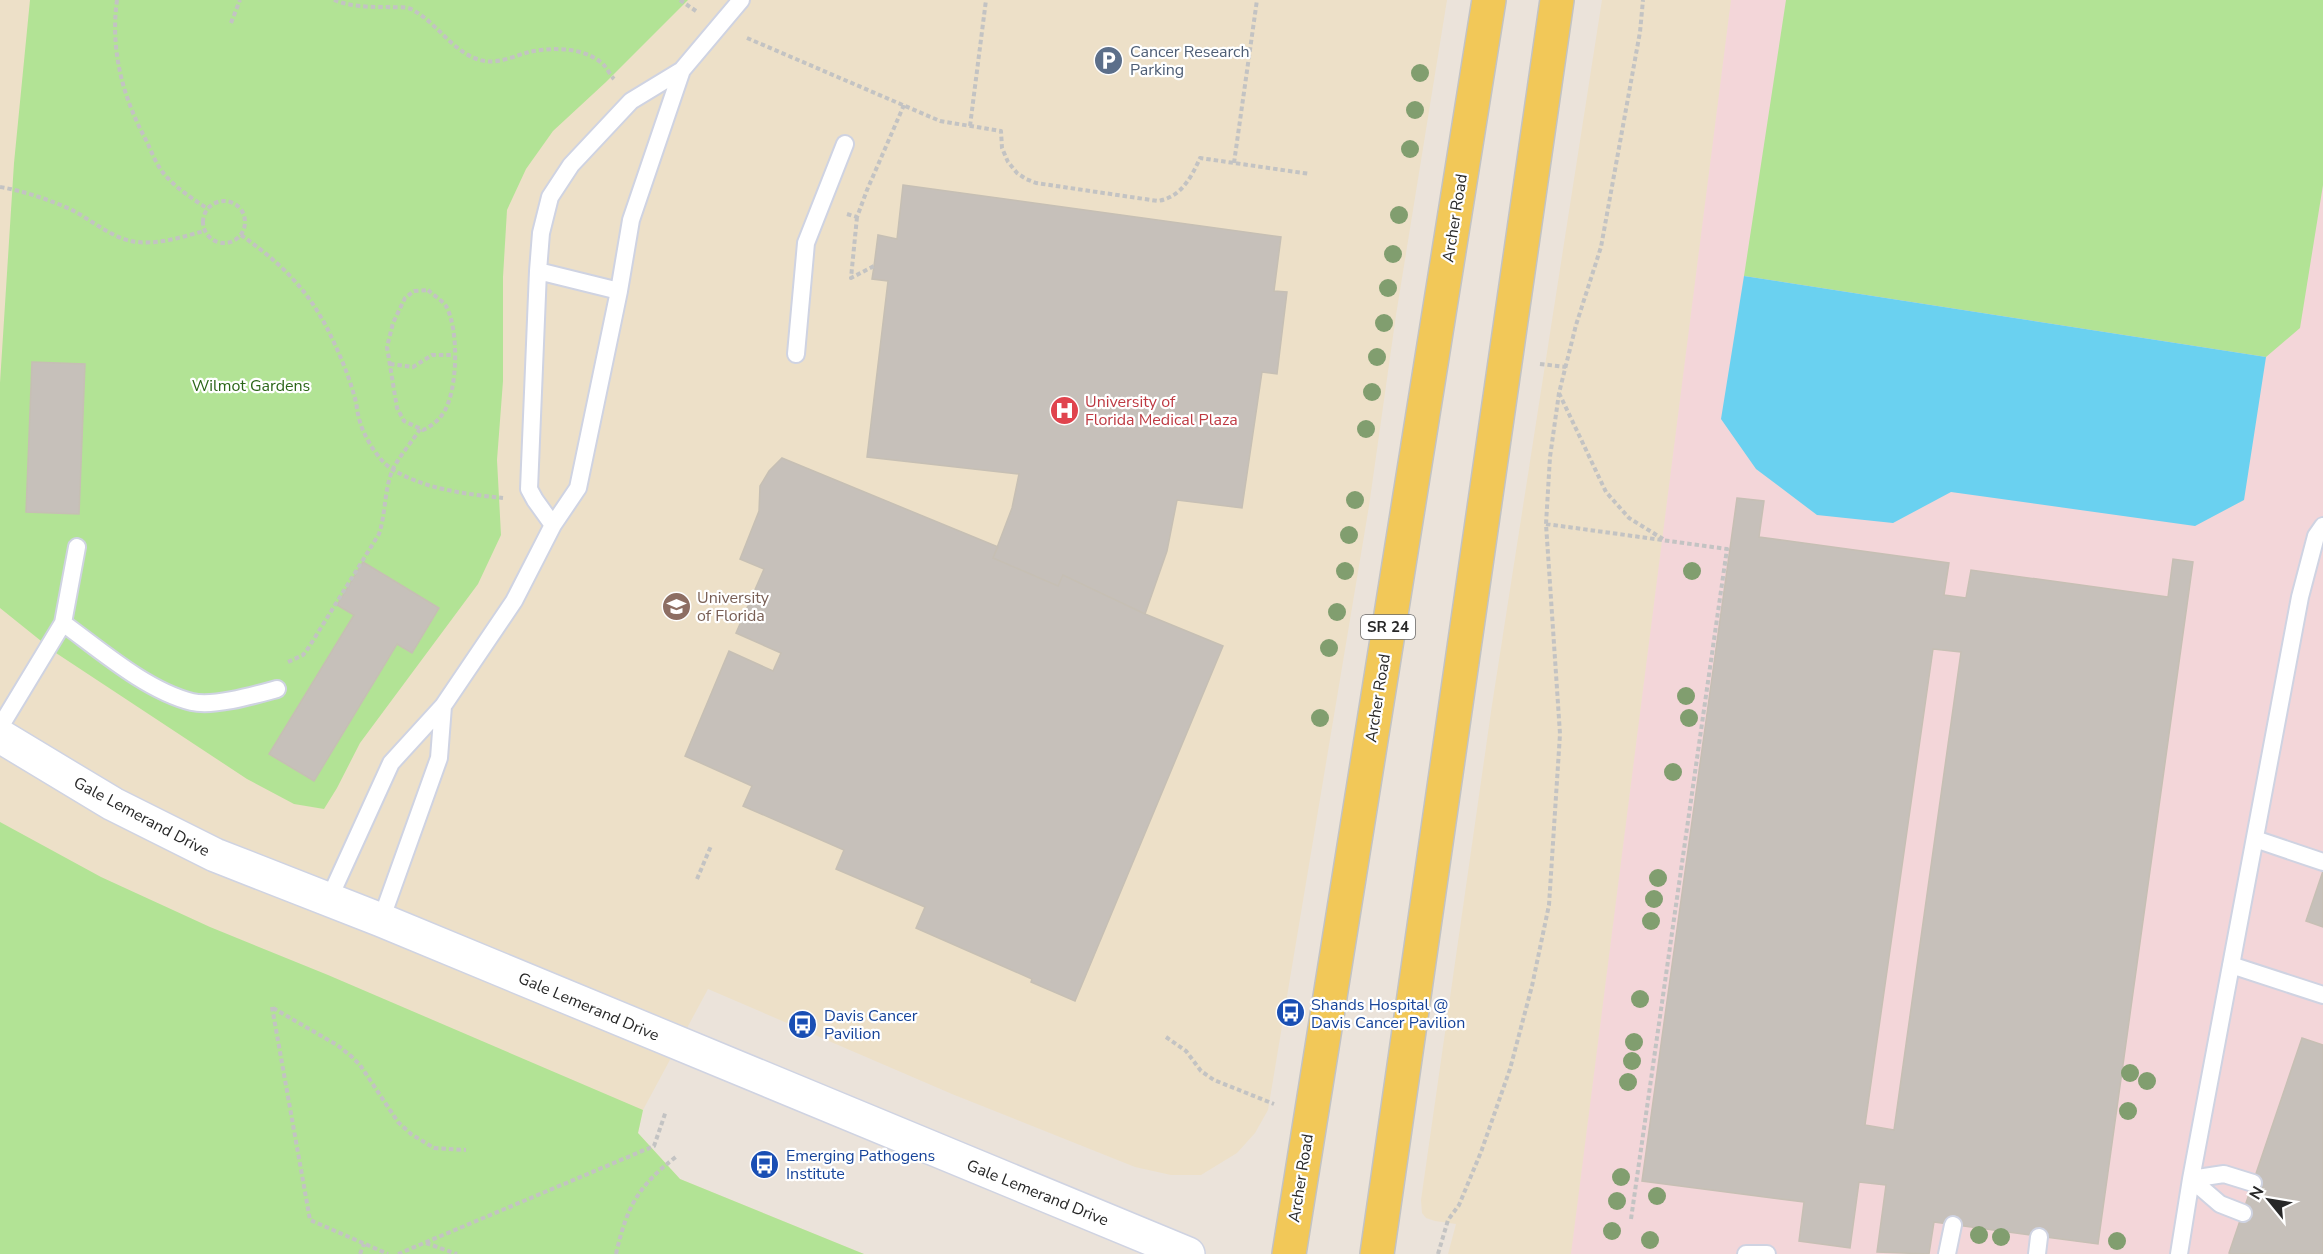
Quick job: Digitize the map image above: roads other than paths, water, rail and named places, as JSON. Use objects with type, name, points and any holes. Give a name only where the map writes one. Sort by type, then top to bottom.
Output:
[{"type":"main road","name":"Archer Road","points":[[1289,1254],[1489,0]]},
{"type":"main road","points":[[1377,1254],[1557,0]]},
{"type":"street","name":"Gale Lemerand Drive","points":[[0,736],[123,809],[215,855],[330,899],[1188,1254]]},
{"type":"lane","points":[[553,525],[534,500],[530,489],[538,271],[542,233],[550,196],[571,165],[631,101],[682,70],[741,0]]},
{"type":"lane","points":[[330,899],[391,763],[442,706],[514,601],[553,525],[578,488],[619,291],[631,220],[682,70]]},
{"type":"lane","points":[[796,354],[806,243],[845,144]]},
{"type":"lane","points":[[538,271],[619,291]]},
{"type":"lane","points":[[2179,1254],[2300,597],[2316,536],[2323,526]]},
{"type":"lane","points":[[0,727],[63,623],[77,547]]},
{"type":"lane","points":[[63,623],[139,677],[167,692],[193,702],[235,700],[277,689]]},
{"type":"lane","points":[[381,920],[439,758],[442,706]]},
{"type":"lane","points":[[2255,839],[2323,862]]},
{"type":"lane","points":[[2231,965],[2323,994]]},
{"type":"lane","points":[[2191,1179],[2224,1174],[2253,1183]]},
{"type":"lane","points":[[2191,1179],[2220,1204],[2242,1213]]},
{"type":"lane","points":[[1947,1254],[1953,1225]]},
{"type":"lane","points":[[2037,1254],[2039,1237]]},
{"type":"lane","points":[[1746,1254],[1767,1254]]},
{"type":"water","points":[[1744,276],[2266,357],[2244,500],[2195,526],[1951,492],[1893,523],[1817,515],[1756,469],[1721,419]]},
{"type":"place","name":"Cancer Research Parking","points":[[1109,60]]},
{"type":"place","name":"University of Florida Medical Plaza","points":[[1064,410]]},
{"type":"place","name":"University of Florida","points":[[676,606]]},
{"type":"place","name":"Shands Hospital @ Davis Cancer Pavilion","points":[[1290,1013]]},
{"type":"place","name":"Davis Cancer Pavilion","points":[[803,1024]]},
{"type":"place","name":"Emerging Pathogens Institute","points":[[765,1164]]},
{"type":"park label","name":"Wilmot Gardens","points":[[251,385]]}]
